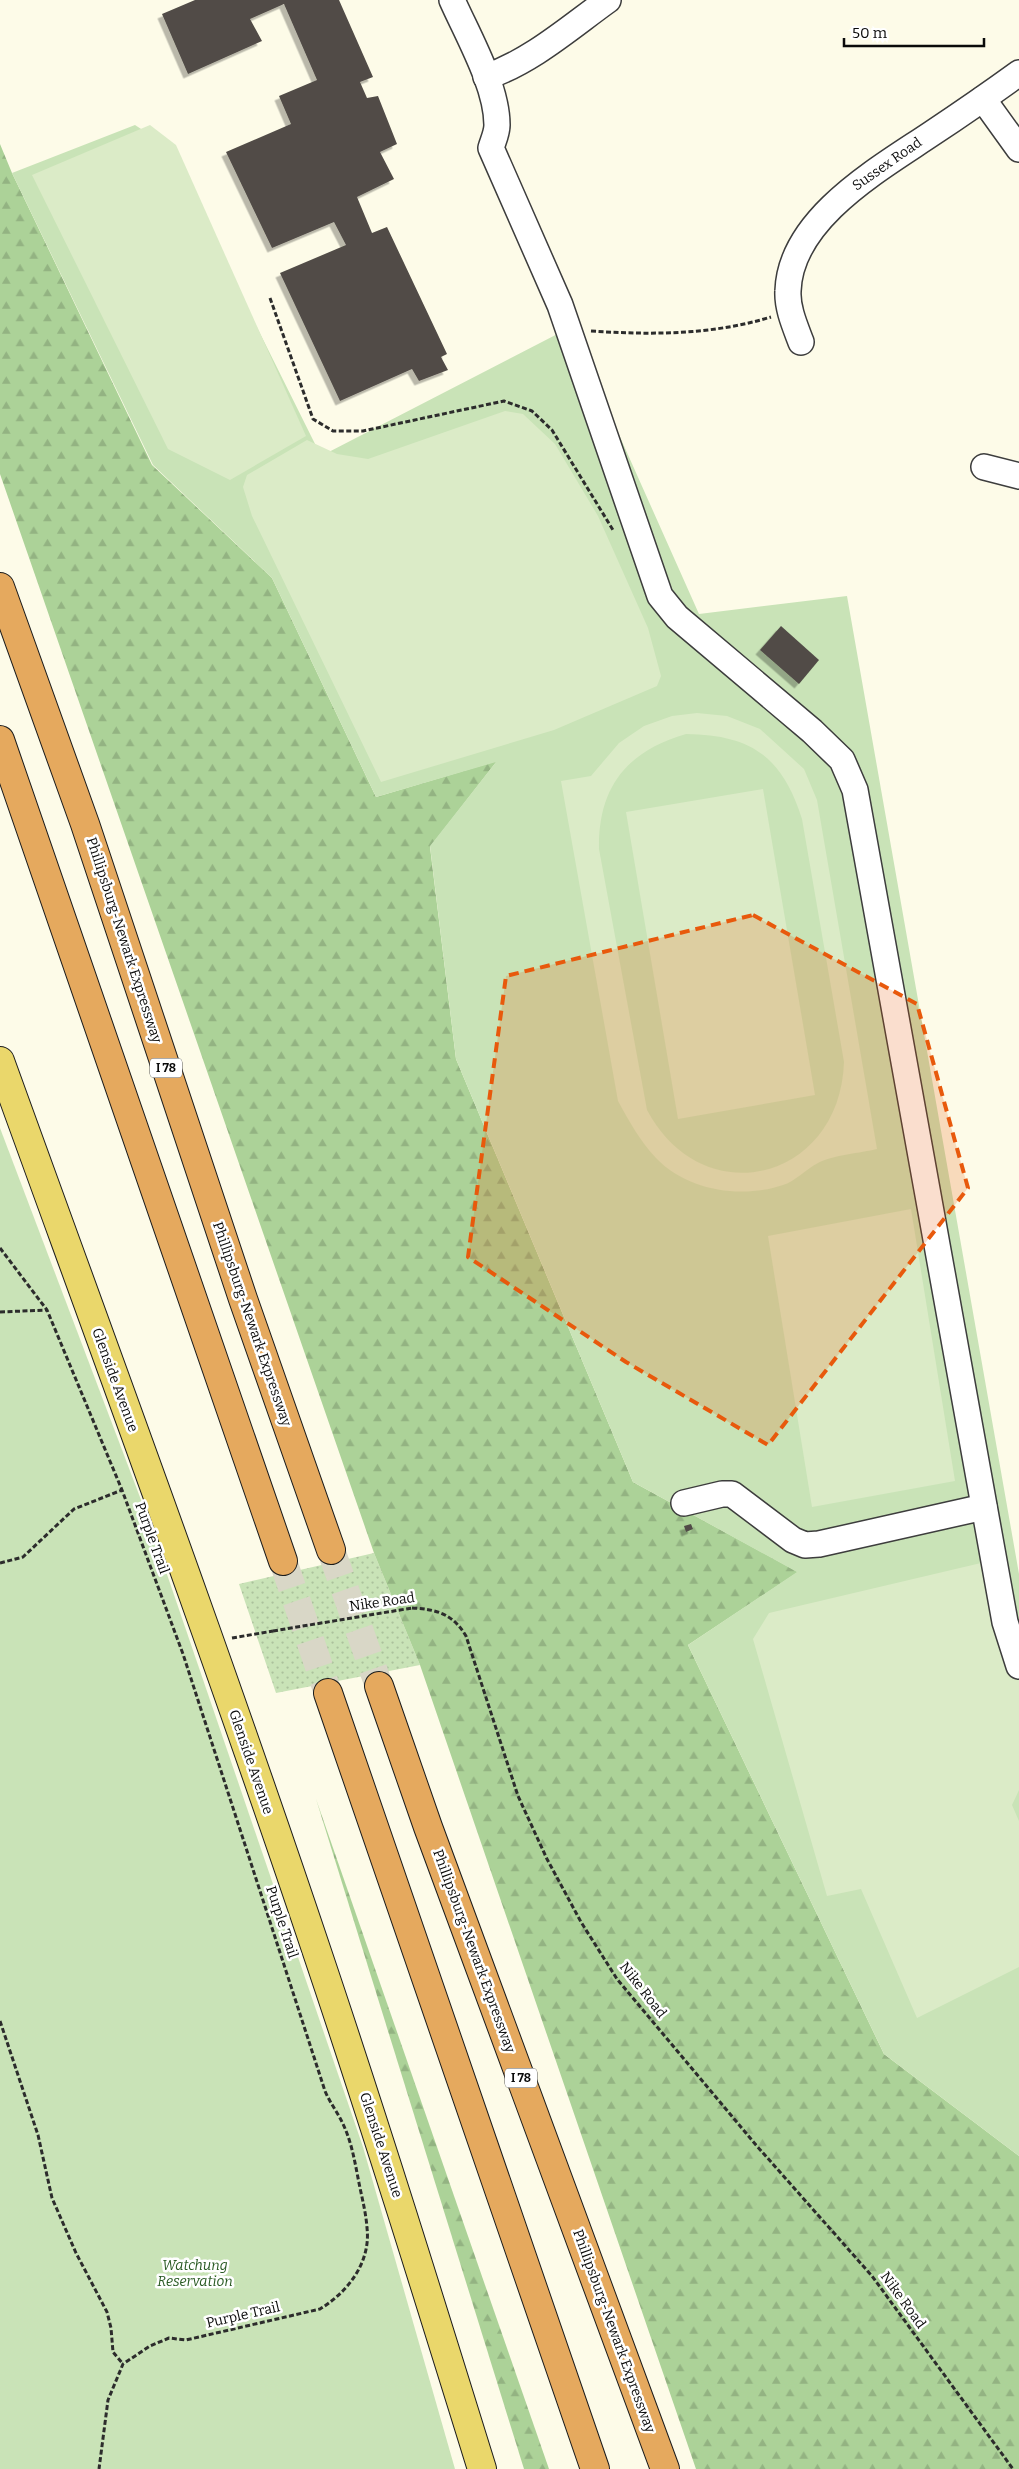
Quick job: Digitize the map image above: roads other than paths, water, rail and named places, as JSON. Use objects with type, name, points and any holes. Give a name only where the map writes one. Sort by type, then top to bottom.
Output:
[{"type":"highway","name":"Phillipsburg-Newark Expressway","points":[[0,587],[86,824],[243,1300],[331,1550]]},
{"type":"highway","points":[[0,740],[283,1561]]},
{"type":"highway","name":"Phillipsburg-Newark Expressway","points":[[379,1686],[432,1836],[665,2469]]},
{"type":"highway","points":[[328,1693],[595,2469]]},
{"type":"main road","name":"Glenside Avenue","points":[[0,1062],[210,1642],[375,2125],[482,2469]]},
{"type":"street","points":[[452,0],[486,77],[497,126],[491,148],[560,305],[660,596],[676,617],[812,730],[842,760],[855,790],[1005,1622],[1019,1666]]},
{"type":"street","points":[[486,77],[506,70],[530,57],[608,0]]},
{"type":"street","name":"Sussex Road","points":[[801,342],[791,311],[788,290],[801,246],[822,217],[854,185],[1019,73]]},
{"type":"street","points":[[983,99],[1019,149]]},
{"type":"street","points":[[984,467],[1019,476]]},
{"type":"street","points":[[684,1503],[722,1494],[732,1494],[743,1500],[793,1540],[805,1545],[819,1544],[984,1507]]},
{"type":"tunnel","points":[[331,1550],[379,1686]]},
{"type":"tunnel","points":[[283,1561],[328,1693]]},
{"type":"park label","name":"Watchung Reservation","points":[[195,2274]]}]
